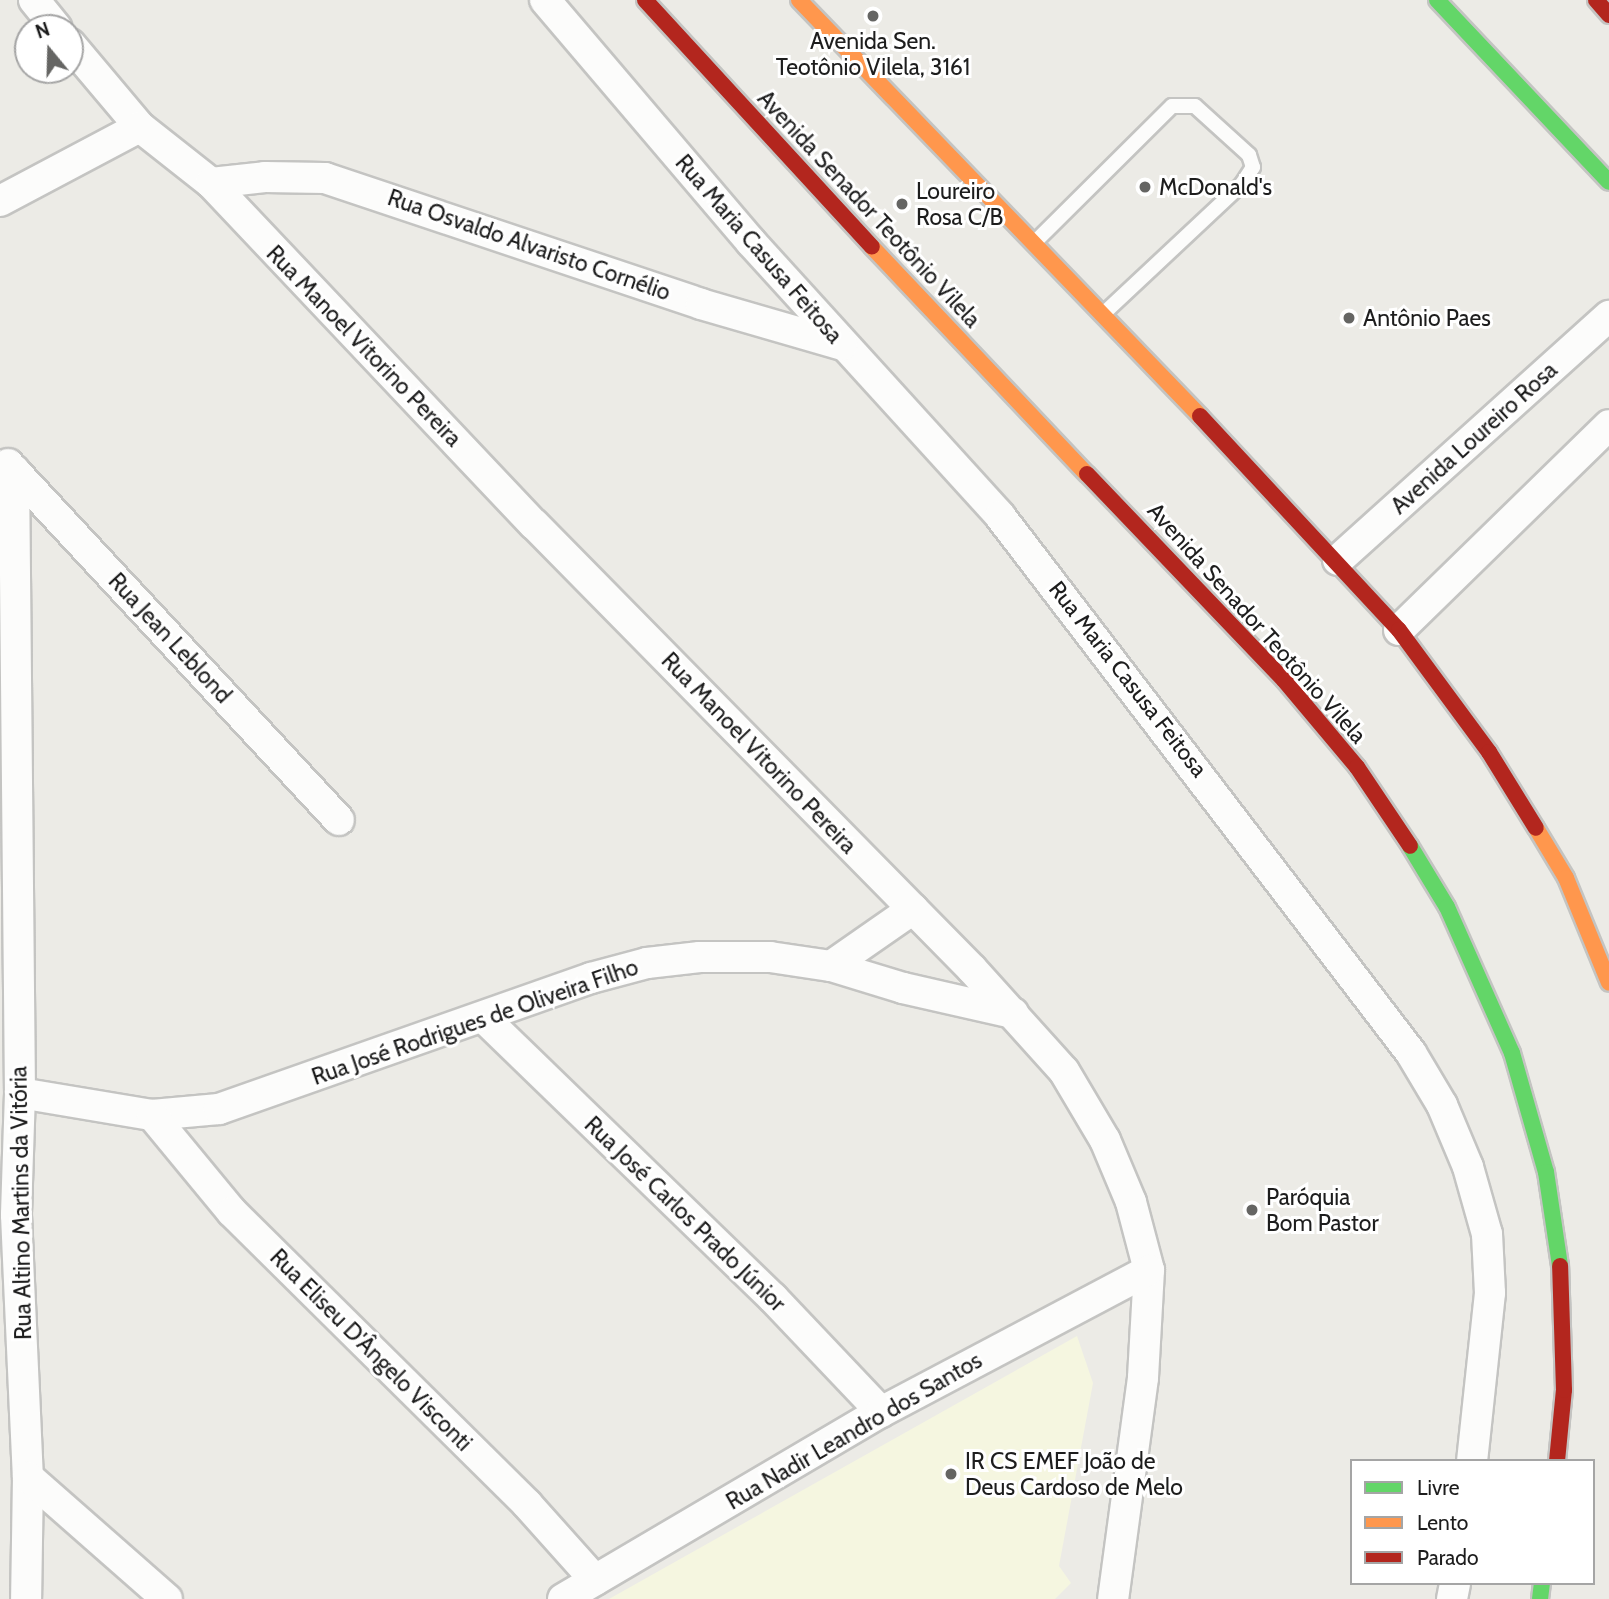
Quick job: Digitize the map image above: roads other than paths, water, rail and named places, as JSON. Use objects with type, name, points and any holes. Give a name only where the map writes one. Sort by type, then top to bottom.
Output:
[{"type":"main road","name":"Avenida Senador Teotônio Vilela","points":[[645,0],[934,314],[1284,680],[1357,766],[1400,828],[1447,907],[1512,1053],[1546,1172],[1564,1296],[1564,1390],[1557,1459]]},
{"type":"main road","points":[[799,0],[1338,559],[1399,630],[1489,752],[1537,829],[1566,878],[1609,983]]},
{"type":"main road","points":[[1437,0],[1609,182]]},
{"type":"main road","points":[[1596,0],[1609,15]]},
{"type":"street","points":[[34,0],[46,14]]},
{"type":"street","name":"Rua Maria Casusa Feitosa","points":[[545,0],[842,345],[1048,575],[1303,906],[1411,1053],[1442,1105],[1468,1167],[1487,1234],[1490,1293],[1472,1459]]},
{"type":"street","name":"Rua Manoel Vitorino Pereira","points":[[84,61],[140,127],[211,183],[534,524],[1013,1013],[1064,1071],[1105,1140],[1131,1202],[1149,1270],[1143,1378],[1114,1599]]},
{"type":"street","points":[[0,201],[140,127]]},
{"type":"street","name":"Rua Osvaldo Alvaristo Cornélio","points":[[211,183],[297,177],[372,191],[701,304],[842,345]]},
{"type":"street","name":"Avenida Loureiro Rosa","points":[[1338,559],[1609,316]]},
{"type":"street","points":[[1399,630],[1609,425]]},
{"type":"street","name":"Rua Altino Martins da Vitória","points":[[7,463],[9,893],[20,1093],[8,1218],[28,1477],[26,1599]]},
{"type":"street","name":"Rua Jean Leblond","points":[[7,463],[339,820]]},
{"type":"street","points":[[831,966],[913,909]]},
{"type":"street","name":"Rua José Rodrigues de Oliveira Filho","points":[[20,1093],[152,1115],[219,1109],[485,1019],[591,978],[647,963],[770,957],[831,966],[903,988],[1013,1013]]},
{"type":"street","name":"Rua José Carlos Prado Júnior","points":[[485,1019],[773,1298],[881,1412]]},
{"type":"street","name":"Rua Eliseu D'Ângelo Visconti","points":[[152,1115],[232,1212],[527,1504],[595,1580]]},
{"type":"street","name":"Rua Nadir Leandro dos Santos","points":[[563,1599],[881,1412],[1149,1270]]},
{"type":"street","points":[[28,1477],[167,1599]]},
{"type":"lane","points":[[1034,244],[1172,106],[1195,106],[1249,155],[1253,167],[1242,184],[1102,315]]},
{"type":"place","name":"Avenida Sen. Teotônio Vilela, 3161","points":[[873,16]]},
{"type":"place","name":"McDonald's","points":[[1145,187]]},
{"type":"place","name":"Loureiro Rosa C/B","points":[[902,204]]},
{"type":"place","name":"Antônio Paes","points":[[1349,318]]},
{"type":"place","name":"Paróquia Bom Pastor","points":[[1252,1210]]},
{"type":"place","name":"IR CS EMEF João de Deus Cardoso de Melo","points":[[951,1474]]}]
